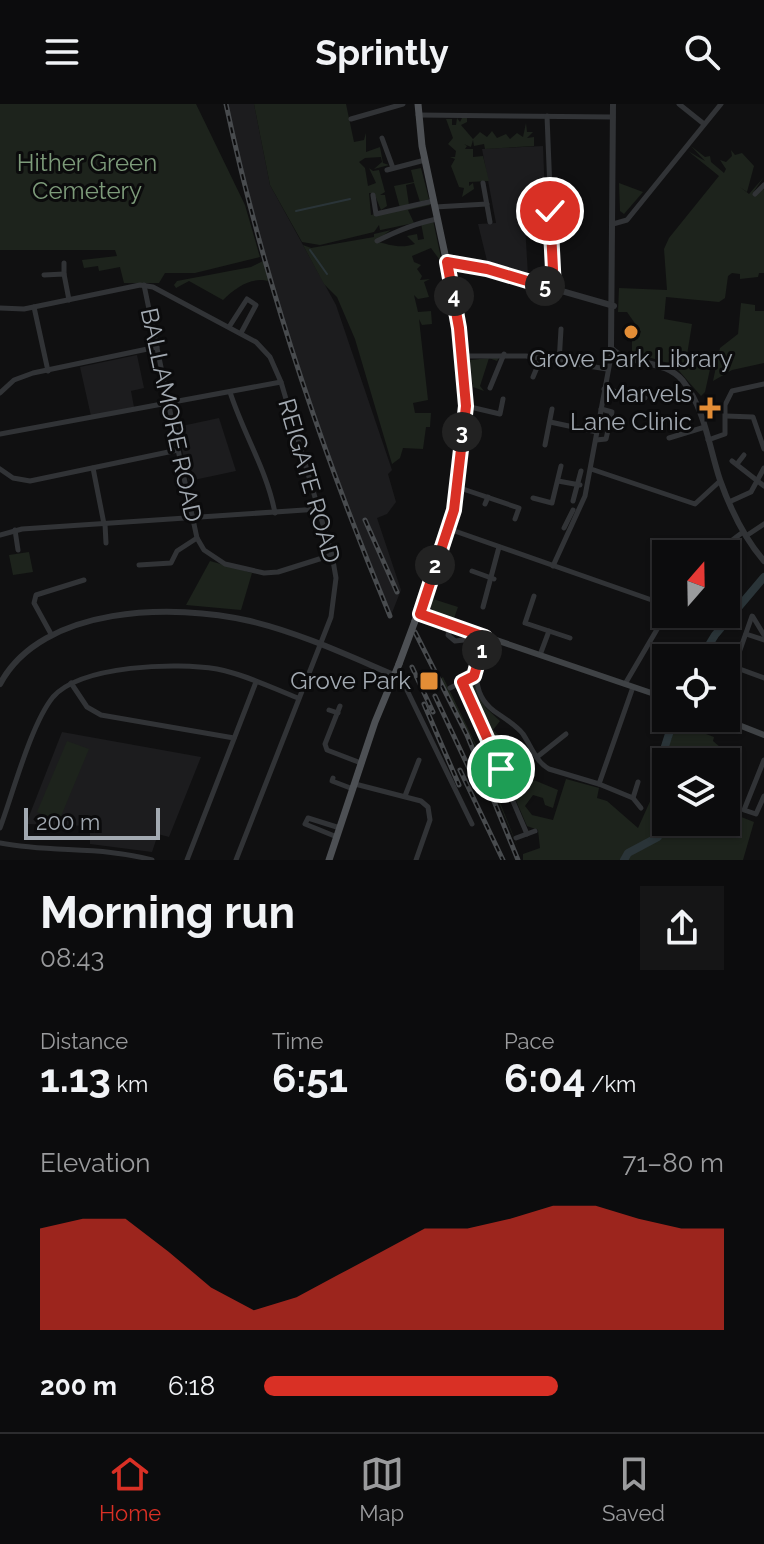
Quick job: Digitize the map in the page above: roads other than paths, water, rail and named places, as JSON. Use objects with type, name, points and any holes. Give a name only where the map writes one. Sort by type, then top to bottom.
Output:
[{"type":"main road","points":[[329,860],[361,763],[449,529],[457,487],[466,406],[462,356],[447,262],[425,160],[418,104]]},
{"type":"main road","points":[[417,615],[652,693]]},
{"type":"main road","points":[[740,726],[764,735]]},
{"type":"street","points":[[351,119],[403,104]]},
{"type":"street","points":[[553,566],[575,523],[588,487],[612,351],[613,104]]},
{"type":"street","points":[[679,104],[704,124]]},
{"type":"street","points":[[613,221],[629,216],[721,104]]},
{"type":"street","points":[[418,115],[613,117]]},
{"type":"street","points":[[547,116],[554,289]]},
{"type":"street","points":[[382,138],[390,169],[425,160]]},
{"type":"street","points":[[483,183],[490,222]]},
{"type":"street","points":[[755,194],[764,185]]},
{"type":"street","points":[[373,195],[376,214],[434,204],[487,204]]},
{"type":"street","points":[[377,241],[408,230],[416,223],[436,219]]},
{"type":"street","points":[[447,262],[487,269],[614,306]]},
{"type":"street","points":[[64,263],[69,300]]},
{"type":"street","points":[[44,275],[64,274]]},
{"type":"street","points":[[0,308],[34,307],[144,285]]},
{"type":"street","name":"REIGATE ROAD","points":[[144,285],[241,333],[270,357],[281,382],[319,509],[336,578],[331,617],[236,860]]},
{"type":"street","name":"BALLAMORE ROAD","points":[[144,285],[197,538],[204,550],[217,561],[264,573],[278,572],[332,555]]},
{"type":"street","points":[[229,327],[247,299],[256,305],[241,333]]},
{"type":"street","points":[[34,307],[48,371]]},
{"type":"street","points":[[559,363],[561,329]]},
{"type":"street","points":[[0,393],[14,380],[157,347]]},
{"type":"street","points":[[612,351],[674,373],[691,393],[729,502],[744,534],[764,561]]},
{"type":"street","points":[[462,356],[504,354],[607,369]]},
{"type":"street","points":[[490,388],[504,354]]},
{"type":"street","points":[[533,377],[541,358]]},
{"type":"street","points":[[0,434],[281,382]]},
{"type":"street","points":[[708,440],[725,434],[725,405],[732,391],[764,384]]},
{"type":"street","points":[[604,389],[645,398]]},
{"type":"street","points":[[230,392],[242,430],[264,472],[275,513]]},
{"type":"street","points":[[466,406],[500,414],[503,399]]},
{"type":"street","points":[[545,445],[552,409]]},
{"type":"street","points":[[596,440],[607,437],[613,414],[601,409]]},
{"type":"street","points":[[726,416],[747,414],[754,418],[764,449]]},
{"type":"street","points":[[550,422],[597,432]]},
{"type":"street","points":[[669,438],[705,427]]},
{"type":"street","points":[[0,469],[13,478],[30,481],[178,450]]},
{"type":"street","points":[[744,455],[735,463],[764,486]]},
{"type":"street","points":[[533,498],[552,504],[561,466]]},
{"type":"street","points":[[93,468],[106,543]]},
{"type":"street","points":[[729,502],[751,492],[764,468]]},
{"type":"street","points":[[591,469],[695,504],[720,481]]},
{"type":"street","points":[[573,501],[581,471]]},
{"type":"street","points":[[558,481],[588,487]]},
{"type":"street","points":[[457,487],[519,508],[515,519]]},
{"type":"street","points":[[485,504],[488,497]]},
{"type":"street","points":[[1,532],[319,509]]},
{"type":"street","points":[[564,528],[573,510]]},
{"type":"street","points":[[568,520],[575,523]]},
{"type":"street","points":[[735,540],[764,524]]},
{"type":"street","points":[[449,529],[652,600]]},
{"type":"street","points":[[15,530],[18,550]]},
{"type":"street","points":[[139,565],[171,563],[177,551],[197,538]]},
{"type":"street","points":[[483,607],[494,579],[499,547]]},
{"type":"street","points":[[472,571],[494,579]]},
{"type":"street","points":[[51,634],[34,603],[36,595],[84,580]]},
{"type":"street","points":[[534,596],[525,623],[570,638]]},
{"type":"street","points":[[0,684],[17,659],[51,634],[91,621],[182,613],[248,621],[320,644],[401,679],[472,824]]},
{"type":"street","points":[[740,650],[752,616],[764,638]]},
{"type":"street","points":[[451,625],[448,635],[455,641],[464,640],[469,631]]},
{"type":"street","points":[[625,684],[658,628]]},
{"type":"street","points":[[540,655],[549,631]]},
{"type":"street","points":[[746,634],[764,638]]},
{"type":"street","points":[[485,637],[474,676],[490,708],[521,731],[546,768],[633,798],[641,808]]},
{"type":"street","points":[[0,828],[39,723],[53,697],[71,683],[92,674],[177,666],[218,669],[298,698]]},
{"type":"street","points":[[740,669],[764,678]]},
{"type":"street","points":[[450,688],[474,676]]},
{"type":"street","points":[[187,860],[256,682]]},
{"type":"street","points":[[462,682],[527,834]]},
{"type":"street","points":[[71,683],[87,707],[101,715],[234,738]]},
{"type":"street","points":[[599,784],[633,687]]},
{"type":"street","points":[[329,710],[339,709],[325,750],[361,763]]},
{"type":"street","points":[[537,757],[566,734]]},
{"type":"street","points":[[405,796],[419,760]]},
{"type":"street","points":[[764,760],[744,810],[756,814],[764,796]]},
{"type":"street","points":[[332,781],[405,796],[425,804],[431,814],[416,860]]},
{"type":"street","points":[[633,798],[638,782]]},
{"type":"street","points":[[308,818],[338,832],[305,824],[308,818]]},
{"type":"street","points":[[516,838],[535,831]]},
{"type":"street","points":[[0,843],[30,849],[116,852],[152,860]]},
{"type":"waterway","points":[[296,211],[350,199]]},
{"type":"waterway","points":[[310,250],[327,274]]},
{"type":"waterway","points":[[710,644],[764,577]]},
{"type":"waterway","points":[[664,748],[670,732]]},
{"type":"waterway","points":[[624,860],[628,853],[658,836]]},
{"type":"railway","points":[[226,104],[258,234],[296,364],[390,616]]},
{"type":"railway","points":[[365,520],[397,592]]},
{"type":"railway","points":[[415,632],[467,735],[518,860]]},
{"type":"railway","points":[[412,667],[433,712]]},
{"type":"railway","points":[[435,696],[474,779]]},
{"type":"railway","points":[[424,704],[459,785]]},
{"type":"railway","points":[[460,770],[503,860]]},
{"type":"place","name":"Grove Park Library","points":[[631,332]]},
{"type":"place","name":"Marvels Lane Clinic","points":[[710,408]]},
{"type":"place","name":"Grove Park","points":[[429,681]]},
{"type":"park label","name":"Hither Green Cemetery","points":[[87,177]]}]
